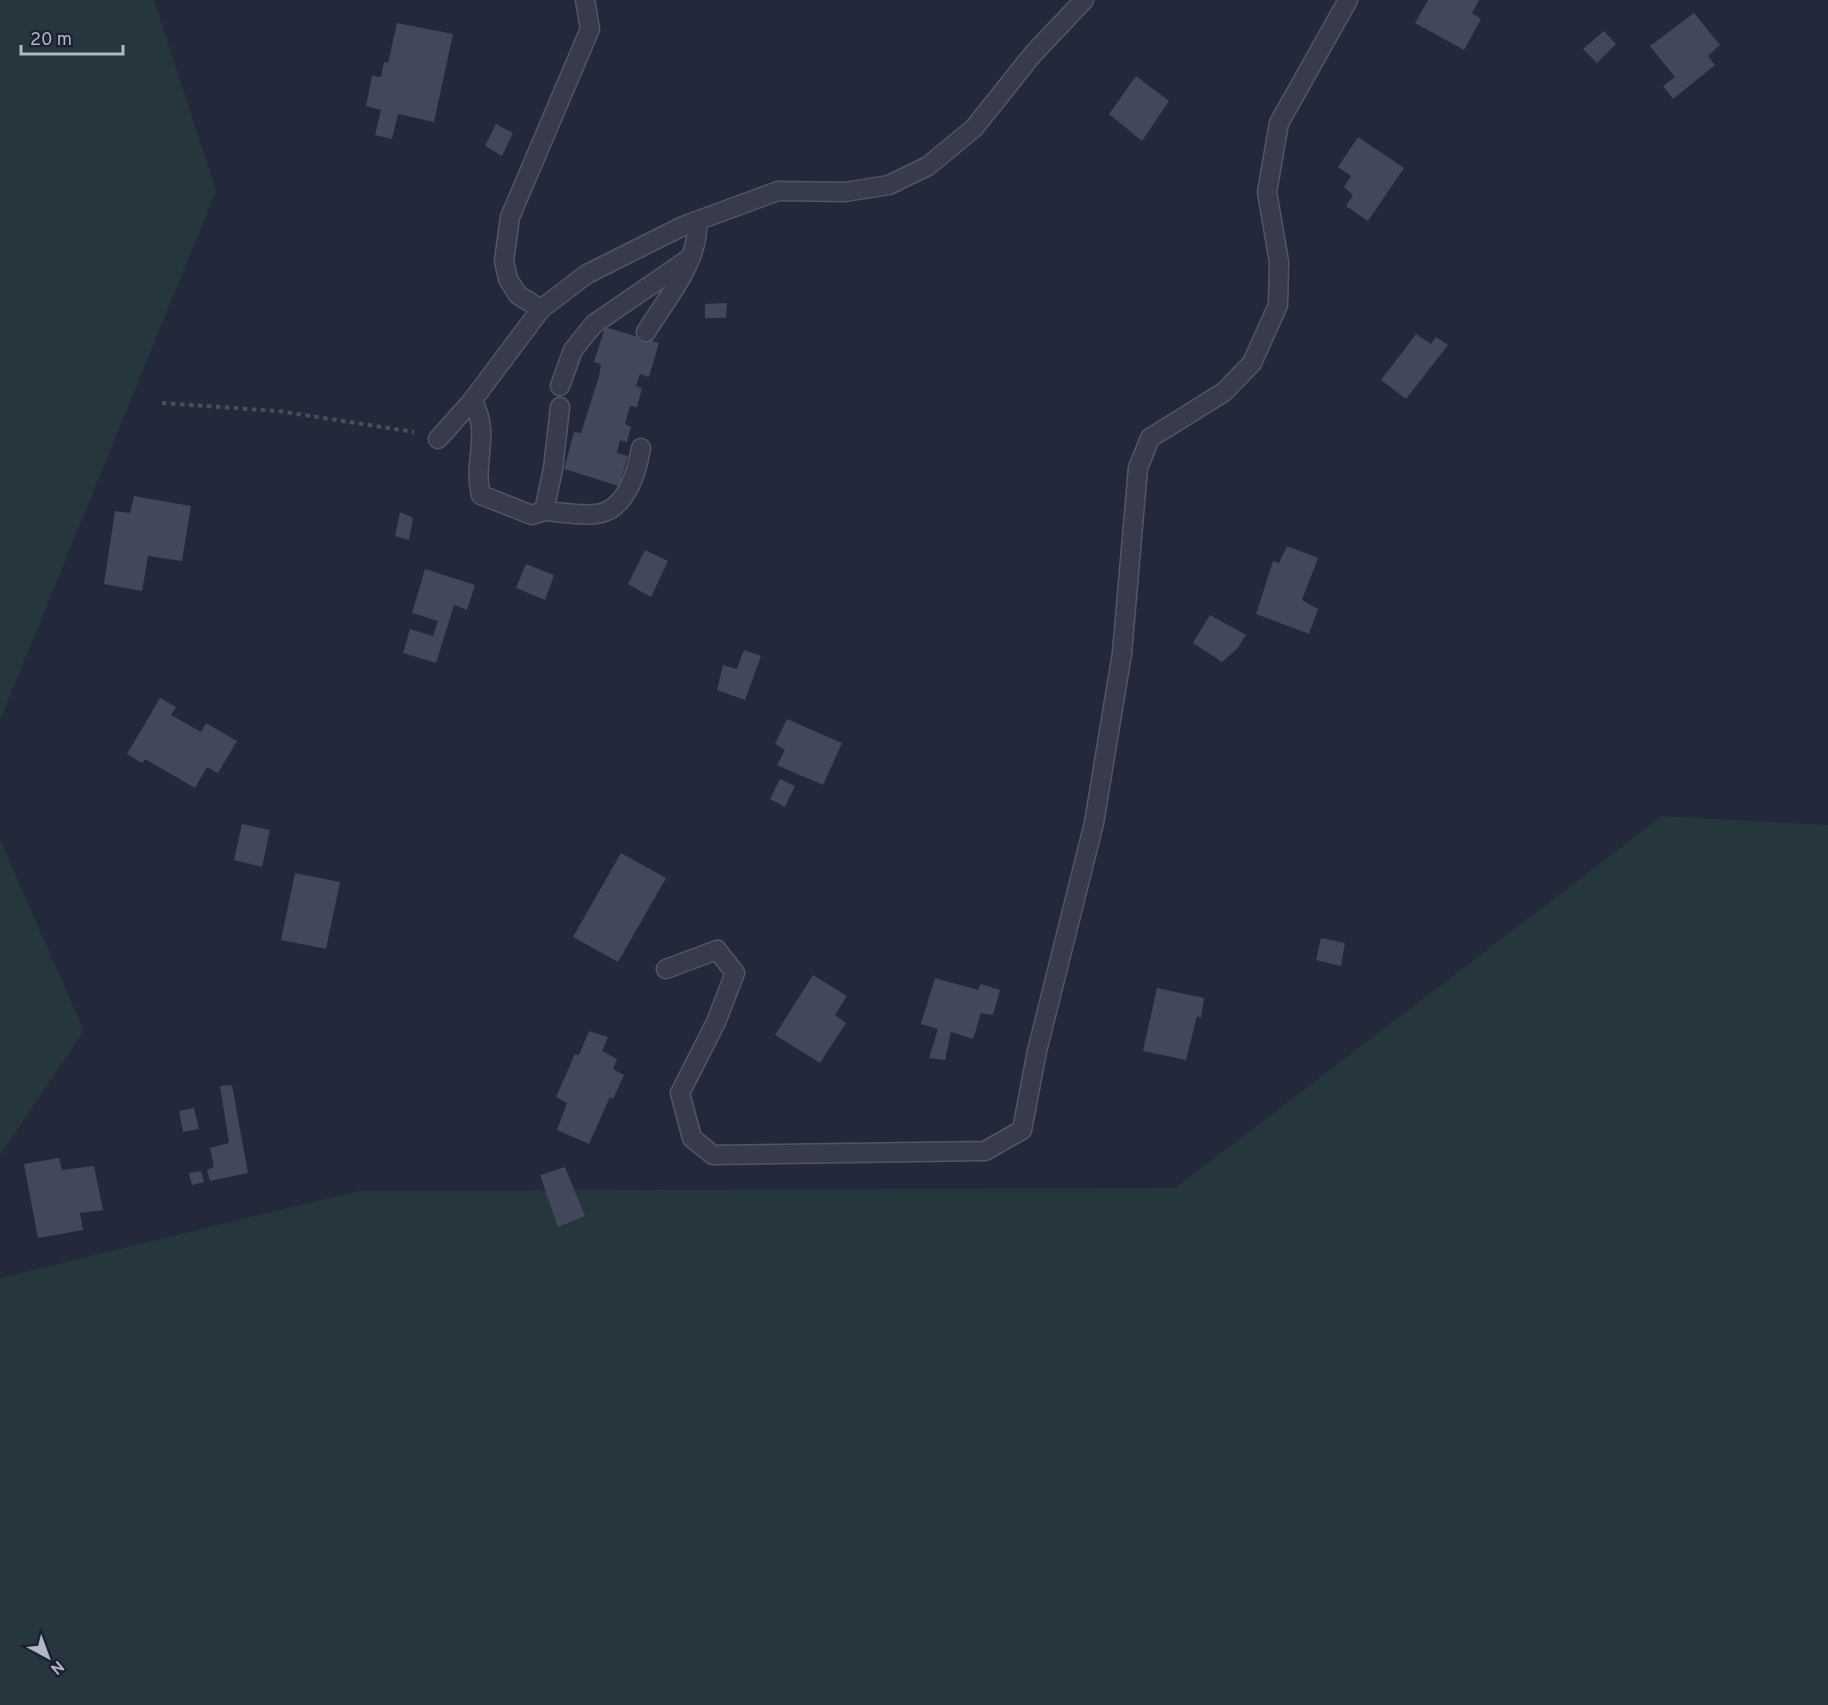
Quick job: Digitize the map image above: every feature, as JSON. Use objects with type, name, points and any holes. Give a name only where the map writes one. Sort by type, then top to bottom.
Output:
[{"type":"lane","points":[[541,309],[518,295],[508,279],[504,261],[510,217],[590,29],[585,0]]},
{"type":"lane","points":[[438,439],[472,401],[541,309],[587,274],[697,221],[778,191],[845,192],[889,185],[928,166],[974,129],[1033,54],[1084,0]]},
{"type":"lane","points":[[666,969],[717,950],[735,973],[716,1022],[680,1093],[692,1138],[713,1155],[985,1151],[1022,1130],[1037,1051],[1094,823],[1122,653],[1138,468],[1150,438],[1224,392],[1252,363],[1278,305],[1279,262],[1267,192],[1279,123],[1348,0]]},
{"type":"lane","points":[[646,332],[690,258],[698,239],[697,221]]},
{"type":"lane","points":[[560,386],[573,350],[594,324],[690,258]]},
{"type":"lane","points":[[472,401],[478,411],[483,437],[477,480],[482,495],[532,515],[544,511],[598,514],[611,507],[630,490],[641,448]]},
{"type":"lane","points":[[544,511],[553,469],[560,407]]},
{"type":"path","points":[[162,403],[278,411],[396,428],[438,439]]},
{"type":"shaded area","points":[[0,0],[154,0],[216,191],[0,720]]},
{"type":"shaded area","points":[[1662,816],[1828,825],[1828,1705],[0,1705],[0,1278],[358,1191],[1175,1188]]},
{"type":"shaded area","points":[[0,840],[84,1031],[0,1155]]},
{"type":"building","points":[[1428,0],[1479,0],[1472,13],[1481,19],[1464,50],[1415,23]]},
{"type":"building","points":[[1694,13],[1720,45],[1708,56],[1715,65],[1673,99],[1663,86],[1675,77],[1650,46]]},
{"type":"building","points":[[397,23],[453,34],[434,122],[398,114],[392,139],[375,135],[381,110],[366,106],[372,76],[381,77],[384,62],[388,63]]},
{"type":"building","points":[[1604,31],[1616,44],[1597,63],[1583,49]]},
{"type":"building","points":[[1136,76],[1169,101],[1142,141],[1109,114]]},
{"type":"building","points":[[496,124],[513,133],[502,156],[485,146]]},
{"type":"building","points":[[1358,137],[1404,168],[1368,221],[1346,206],[1353,195],[1344,187],[1351,176],[1338,167]]},
{"type":"building","points":[[727,303],[726,318],[705,318],[705,304]]},
{"type":"building","points":[[605,327],[659,343],[649,377],[640,374],[636,386],[642,388],[637,407],[630,406],[625,424],[631,427],[627,442],[620,440],[617,453],[628,456],[619,486],[564,469],[574,432],[581,433],[599,376],[601,364],[594,362]]},
{"type":"building","points":[[1416,334],[1431,344],[1436,337],[1448,345],[1406,399],[1381,380]]},
{"type":"building","points":[[134,496],[191,506],[182,561],[148,556],[142,591],[104,584],[115,511],[130,513]]},
{"type":"building","points":[[400,512],[413,518],[409,540],[395,536]]},
{"type":"building","points":[[1287,546],[1318,558],[1302,600],[1318,609],[1309,634],[1256,614],[1273,561],[1279,563]]},
{"type":"building","points":[[645,550],[668,561],[651,597],[628,584]]},
{"type":"building","points":[[526,564],[554,575],[545,600],[516,588]]},
{"type":"building","points":[[425,569],[475,585],[467,610],[454,605],[436,663],[403,653],[410,629],[433,636],[438,621],[412,613]]},
{"type":"building","points":[[1210,615],[1246,635],[1237,649],[1222,662],[1193,643]]},
{"type":"building","points":[[744,650],[761,656],[745,700],[717,690],[723,665],[737,669]]},
{"type":"building","points":[[160,698],[176,707],[171,715],[201,732],[206,723],[237,741],[218,773],[207,767],[195,788],[145,759],[142,763],[127,754]]},
{"type":"building","points":[[787,719],[842,743],[823,785],[777,765],[785,750],[775,744]]},
{"type":"building","points":[[780,779],[795,786],[785,807],[770,799]]},
{"type":"building","points":[[242,824],[270,830],[262,867],[234,860]]},
{"type":"building","points":[[621,853],[666,878],[618,962],[573,937]]},
{"type":"building","points":[[295,873],[340,882],[326,949],[281,940]]},
{"type":"building","points":[[1321,938],[1345,943],[1341,966],[1316,960]]},
{"type":"building","points":[[813,975],[847,996],[835,1015],[846,1023],[820,1063],[775,1035]]},
{"type":"building","points":[[935,978],[978,990],[981,984],[1000,990],[993,1015],[981,1013],[973,1039],[951,1032],[945,1060],[929,1058],[938,1029],[921,1024]]},
{"type":"building","points":[[1157,988],[1204,998],[1201,1018],[1197,1016],[1186,1060],[1143,1051]]},
{"type":"building","points":[[589,1031],[608,1037],[602,1051],[617,1059],[613,1069],[624,1075],[613,1099],[610,1097],[589,1144],[557,1130],[567,1103],[556,1097],[575,1054],[579,1055]]},
{"type":"building","points":[[232,1085],[248,1173],[210,1181],[207,1170],[214,1167],[210,1148],[229,1143],[220,1086]]},
{"type":"building","points":[[194,1108],[199,1129],[183,1132],[179,1111]]},
{"type":"building","points":[[59,1158],[62,1170],[94,1166],[103,1210],[80,1213],[83,1230],[38,1238],[24,1164]]},
{"type":"building","points":[[565,1167],[585,1216],[558,1227],[540,1175]]},
{"type":"building","points":[[201,1171],[204,1182],[192,1185],[189,1173]]}]
